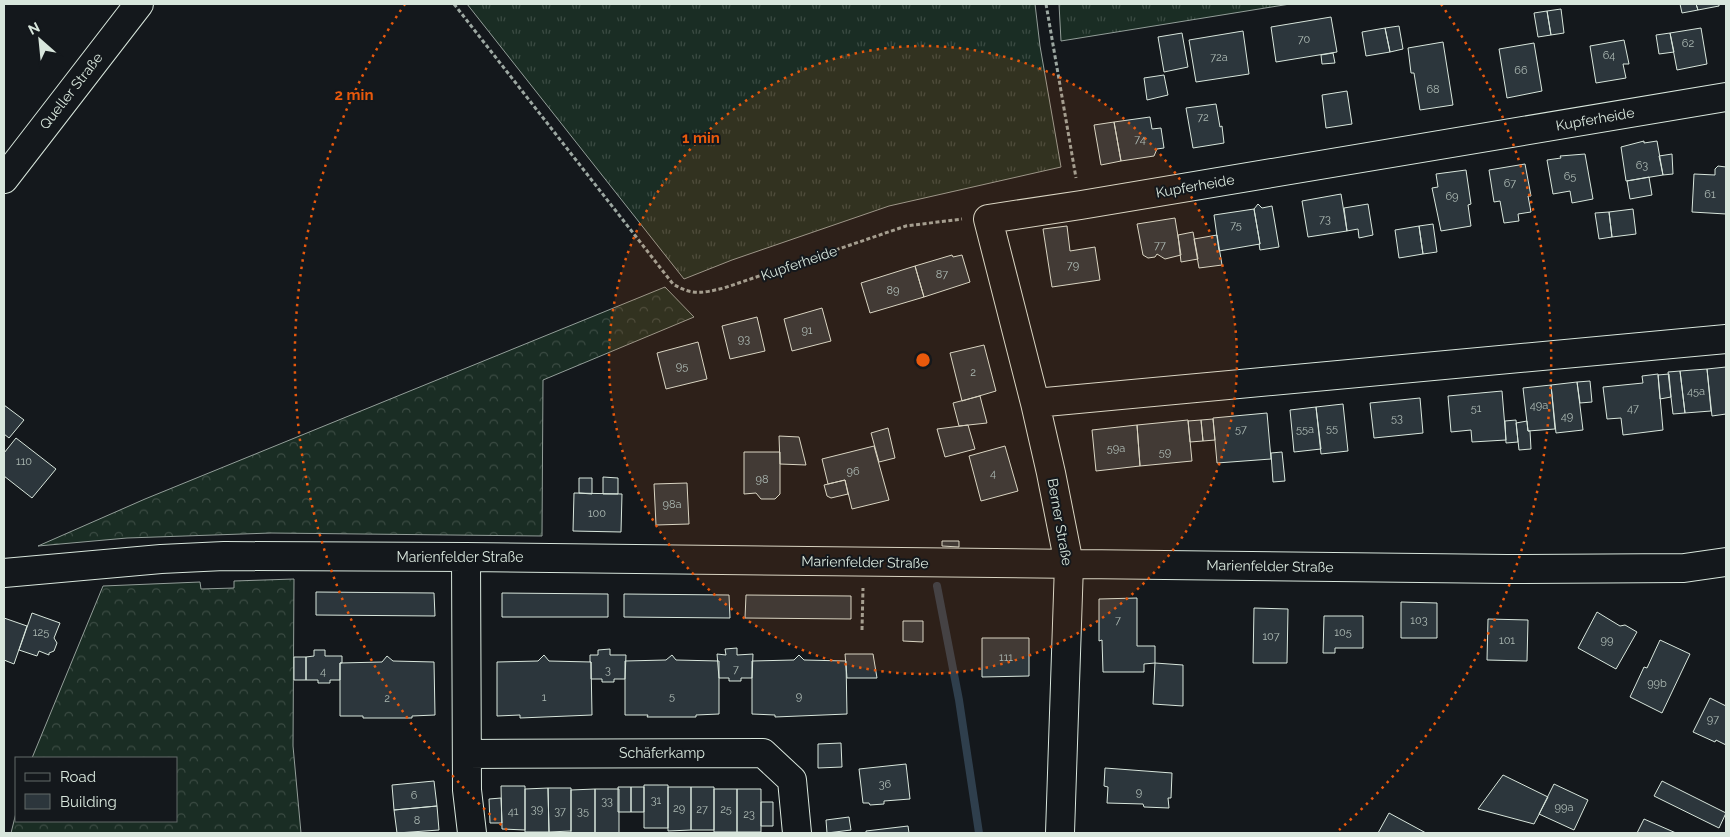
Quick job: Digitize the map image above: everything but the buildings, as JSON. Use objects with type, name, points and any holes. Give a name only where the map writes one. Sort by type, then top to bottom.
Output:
[{"type":"street","name":"Queller Straße","points":[[4,179],[139,4]]},
{"type":"street","name":"Kupferheide","points":[[988,219],[1726,97]]},
{"type":"street","name":"Berner Straße","points":[[988,219],[1035,402],[1069,564],[1060,833]]},
{"type":"street","points":[[1035,402],[1726,339]]},
{"type":"street","name":"Marienfelder Straße","points":[[4,573],[161,559],[224,556],[1599,569],[1684,568],[1726,562]]},
{"type":"street","points":[[466,557],[467,790],[472,833]]},
{"type":"street","name":"Schäferkamp","points":[[467,754],[763,753],[792,780],[797,833]]},
{"type":"path","name":"Kupferheide","points":[[454,4],[672,284],[686,292],[704,293],[724,288],[906,226],[953,219],[988,219]]},
{"type":"path","points":[[1046,4],[1081,205]]},
{"type":"path","points":[[862,630],[863,561]]},
{"type":"green space","points":[[467,4],[1035,4],[1040,46],[1061,167],[889,206],[732,260],[684,279]]},
{"type":"green space","points":[[1059,4],[1290,4],[1061,41]]},
{"type":"green space","points":[[665,287],[694,317],[543,380],[542,536],[271,533],[127,538],[38,546],[145,499]]},
{"type":"green space","points":[[294,579],[293,746],[301,833],[11,833],[15,817],[15,822],[178,822],[178,757],[32,757],[103,586],[200,582],[201,589],[234,588],[234,581]]},
{"type":"waterway","points":[[937,586],[959,700],[979,833]]}]
